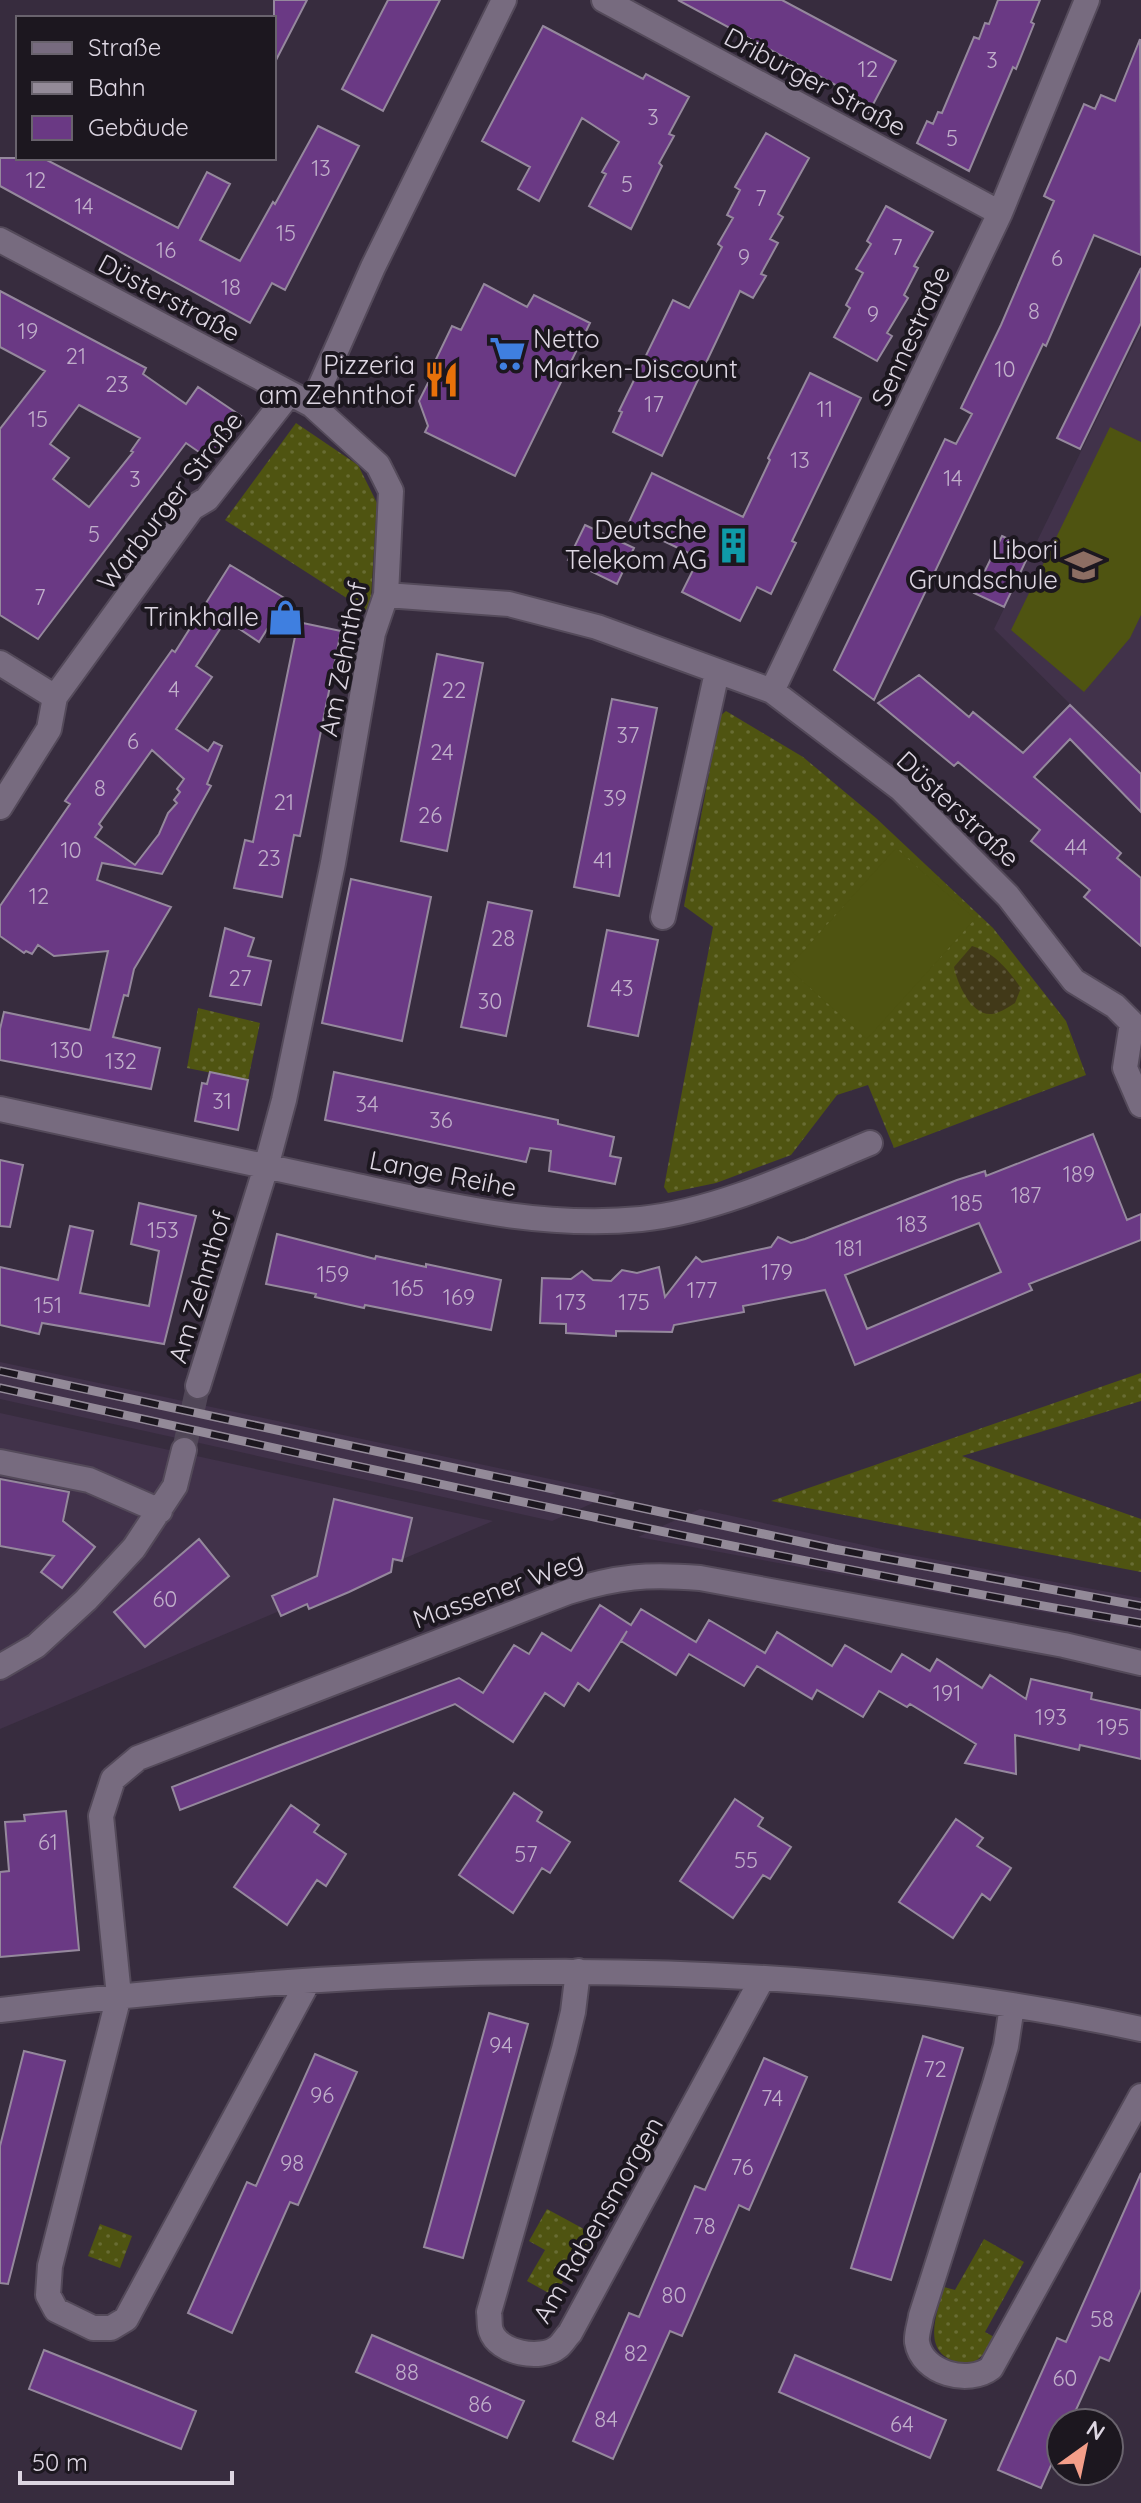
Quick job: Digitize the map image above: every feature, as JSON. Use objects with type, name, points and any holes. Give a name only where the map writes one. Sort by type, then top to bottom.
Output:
[{"type":"street","points":[[312,405],[373,267],[504,0]]},
{"type":"street","name":"Driburger Straße","points":[[604,0],[1000,213]]},
{"type":"street","name":"Sennestraße","points":[[772,691],[1000,213],[1087,0]]},
{"type":"street","name":"Düsterstraße","points":[[0,240],[312,405]]},
{"type":"street","name":"Warburger Straße","points":[[0,807],[49,729],[55,697],[192,508],[207,499],[289,394]]},
{"type":"street","name":"Am Zehnthof","points":[[198,1386],[284,1100],[333,863],[373,633],[386,595],[391,491],[378,465],[312,405]]},
{"type":"street","name":"Düsterstraße","points":[[386,595],[509,604],[597,627],[772,691],[901,789],[1008,896],[1074,981],[1137,1021]]},
{"type":"street","points":[[0,663],[55,697]]},
{"type":"street","points":[[663,917],[717,672]]},
{"type":"street","points":[[1137,1021],[1125,1068],[1141,1105]]},
{"type":"street","name":"Lange Reihe","points":[[0,1109],[455,1206],[524,1217],[608,1221],[654,1217],[725,1200],[870,1143]]},
{"type":"street","points":[[0,1667],[36,1646],[86,1600],[134,1548],[175,1486],[184,1450]]},
{"type":"street","points":[[0,1462],[89,1480],[160,1511]]},
{"type":"street","name":"Massener Weg","points":[[119,1996],[101,1816],[113,1779],[124,1768],[161,1747],[568,1592],[631,1576],[700,1578],[1064,1645],[1141,1663]]},
{"type":"street","name":"Am Rabensmorgen","points":[[578,1971],[564,2049],[489,2312],[491,2333],[502,2345],[518,2352],[540,2354],[557,2348],[570,2333],[762,1979]]},
{"type":"street","points":[[0,2010],[119,1996],[420,1974],[672,1972],[887,1989],[1012,2006],[1141,2029]]},
{"type":"street","points":[[119,1996],[48,2280],[48,2295],[56,2310],[93,2328],[111,2328],[126,2319],[308,1982]]},
{"type":"street","points":[[1012,2006],[999,2072],[921,2316],[917,2341],[923,2358],[935,2367],[952,2376],[969,2377],[982,2375],[991,2368],[1141,2096]]},
{"type":"shaded area","name":"Libori Grundschule","points":[[1141,329],[1141,774],[994,629]]},
{"type":"shaded area","points":[[0,1362],[616,1493],[552,1521],[0,1399]]},
{"type":"shaded area","points":[[0,1413],[493,1521],[0,1729]]},
{"type":"shaded area","points":[[700,1509],[895,1552],[1141,1598],[1141,1630],[638,1537]]},
{"type":"green space","points":[[296,423],[358,465],[377,503],[370,613],[225,520]]},
{"type":"green space","name":"Libori Grundschule","points":[[1110,427],[1141,442],[1141,615],[1130,638],[1084,692],[1011,630]]},
{"type":"green space","points":[[726,711],[803,757],[876,818],[993,928],[1066,1021],[1086,1075],[894,1148],[868,1085],[837,1095],[791,1155],[716,1183],[668,1193],[664,1187],[713,927],[684,906],[720,716]]},
{"type":"green space","points":[[896,848],[975,919],[867,1039],[788,968]]},
{"type":"green space","points":[[198,1008],[260,1023],[248,1080],[187,1068]]},
{"type":"green space","points":[[1141,1373],[1141,1401],[962,1456],[1141,1519],[1141,1572],[771,1501]]},
{"type":"green space","points":[[547,2209],[593,2234],[554,2296],[527,2281],[545,2250],[529,2241]]},
{"type":"green space","points":[[100,2224],[132,2236],[120,2268],[88,2256]]},
{"type":"green space","points":[[984,2239],[1024,2262],[985,2332],[996,2338],[993,2345],[975,2362],[959,2362],[949,2359],[936,2345],[936,2316],[944,2287],[955,2290]]},
{"type":"sand","points":[[972,946],[994,957],[1016,981],[1021,988],[1015,1003],[992,1014],[978,1010],[966,997],[954,967]]},
{"type":"building","points":[[274,0],[307,0],[276,60],[276,16]]},
{"type":"building","points":[[388,0],[440,0],[383,111],[342,89]]},
{"type":"building","points":[[678,0],[782,0],[896,61],[868,114],[838,98],[843,89]]},
{"type":"building","points":[[998,0],[1040,0],[1016,69],[1013,67],[969,171],[917,143],[927,121],[933,124],[938,112],[942,113],[974,37],[979,39],[985,23],[989,24]]},
{"type":"building","points":[[543,26],[643,79],[646,74],[689,97],[669,134],[674,136],[659,163],[662,166],[631,229],[589,206],[606,174],[602,172],[619,142],[582,118],[539,201],[518,189],[530,167],[482,141]]},
{"type":"building","points":[[1140,39],[1141,255],[1094,235],[1046,346],[1043,344],[874,700],[834,670],[945,439],[956,444],[972,414],[961,408],[1001,325],[1054,201],[1044,196],[1084,104],[1095,109],[1101,95],[1115,101]]},
{"type":"building","points":[[318,126],[359,146],[285,290],[272,283],[250,323],[0,186],[0,158],[47,160],[178,228],[207,172],[230,184],[200,240],[240,261],[273,202],[275,204]]},
{"type":"building","points":[[766,133],[809,158],[778,214],[783,217],[770,239],[778,243],[761,274],[766,276],[753,298],[740,291],[662,456],[613,432],[622,412],[619,411],[673,300],[689,308],[722,247],[718,244],[733,218],[727,215],[740,190],[735,187]]},
{"type":"building","points":[[886,206],[933,232],[914,266],[918,268],[904,295],[908,298],[887,333],[892,336],[877,361],[834,337],[850,308],[846,305],[863,273],[856,269],[871,244],[867,241]]},
{"type":"building","points":[[1141,268],[1141,323],[1080,449],[1057,438]]},
{"type":"building","name":"Netto Marken-Discount","points":[[484,284],[527,307],[534,295],[590,323],[515,476],[425,432],[428,426],[419,401],[452,326],[461,330]]},
{"type":"building","points":[[0,291],[146,368],[143,374],[186,404],[198,387],[241,416],[209,459],[186,443],[38,639],[0,615],[0,429],[45,371],[0,347]],"holes":[[[79,405],[140,438],[133,452],[89,507],[53,479],[69,458],[50,444]]]},
{"type":"building","points":[[810,373],[861,398],[792,541],[796,543],[771,594],[757,587],[740,621],[682,592],[699,558],[628,524],[652,473],[743,517]]},
{"type":"building","points":[[585,525],[634,548],[617,584],[568,560]]},
{"type":"building","points":[[1002,536],[1031,550],[1004,607],[974,593]]},
{"type":"building","points":[[230,565],[286,599],[259,642],[226,620],[196,666],[212,677],[176,729],[208,751],[214,742],[222,746],[207,784],[211,786],[162,874],[102,863],[97,880],[171,907],[134,969],[113,1037],[160,1048],[151,1089],[0,1060],[0,1029],[4,1012],[90,1030],[108,951],[54,956],[38,945],[32,954],[24,953],[0,936],[0,906],[70,804],[65,801],[172,650],[175,652]],"holes":[[[152,750],[184,779],[177,789],[180,792],[174,800],[177,803],[168,813],[159,834],[135,865],[95,837],[102,827],[99,824]]]},
{"type":"building","points":[[298,622],[341,631],[300,836],[294,835],[282,897],[234,888],[245,840],[253,842]]},
{"type":"building","points":[[437,654],[483,663],[447,851],[401,841]]},
{"type":"building","points":[[919,675],[969,717],[973,712],[1023,753],[1070,705],[1141,774],[1141,812],[1070,739],[1034,777],[1121,853],[1117,858],[1141,878],[1141,946],[1084,897],[1090,890],[1031,841],[1040,830],[958,762],[954,766],[878,703]]},
{"type":"building","points":[[612,699],[657,708],[619,896],[574,887]]},
{"type":"building","points":[[351,879],[431,897],[402,1041],[322,1023]]},
{"type":"building","points":[[488,902],[532,911],[506,1036],[461,1027]]},
{"type":"building","points":[[225,928],[254,938],[248,956],[271,961],[261,1005],[210,996]]},
{"type":"building","points":[[607,930],[658,940],[638,1036],[588,1026]]},
{"type":"building","points":[[210,1072],[248,1080],[238,1130],[195,1121],[202,1083],[207,1084]]},
{"type":"building","points":[[334,1072],[558,1120],[558,1124],[614,1137],[610,1156],[621,1158],[615,1184],[549,1171],[551,1151],[530,1148],[526,1162],[325,1120]]},
{"type":"building","points":[[1093,1134],[1127,1220],[1141,1214],[1141,1240],[1029,1284],[1032,1290],[855,1365],[825,1290],[743,1306],[744,1312],[674,1325],[672,1332],[616,1331],[616,1336],[566,1333],[566,1324],[540,1323],[542,1278],[571,1279],[582,1271],[593,1280],[611,1281],[622,1270],[637,1273],[659,1267],[665,1297],[696,1257],[702,1262],[771,1247],[778,1237],[791,1243],[957,1180],[985,1171],[986,1176]],"holes":[[[979,1223],[1001,1272],[867,1329],[845,1275]]]},
{"type":"building","points":[[0,1160],[23,1165],[10,1227],[0,1226]]},
{"type":"building","points":[[139,1203],[196,1216],[164,1344],[42,1323],[39,1334],[0,1325],[0,1267],[58,1280],[70,1226],[93,1231],[80,1293],[149,1306],[159,1251],[131,1244]]},
{"type":"building","points":[[277,1234],[375,1259],[376,1256],[426,1267],[426,1264],[501,1280],[491,1330],[365,1305],[364,1308],[266,1284]]},
{"type":"building","points":[[0,1479],[69,1492],[63,1521],[95,1547],[62,1588],[41,1572],[54,1556],[0,1546]]},
{"type":"building","points":[[334,1499],[412,1518],[402,1561],[393,1559],[391,1572],[349,1592],[309,1609],[307,1604],[281,1616],[272,1596],[317,1576]]},
{"type":"building","points":[[199,1539],[229,1576],[145,1647],[114,1612]]},
{"type":"building","points":[[600,1605],[631,1625],[641,1609],[696,1642],[709,1620],[765,1653],[777,1632],[832,1666],[845,1645],[891,1672],[902,1654],[930,1671],[937,1659],[982,1688],[990,1675],[1026,1699],[1031,1679],[1092,1693],[1091,1699],[1141,1710],[1141,1759],[1080,1745],[1079,1750],[1015,1735],[1016,1774],[965,1763],[976,1744],[910,1704],[907,1707],[879,1691],[863,1717],[817,1690],[812,1699],[757,1666],[744,1686],[689,1654],[676,1675],[621,1641],[627,1631],[589,1691],[578,1683],[564,1706],[545,1693],[513,1742],[455,1704],[180,1810],[172,1787],[278,1746],[459,1678],[483,1693],[514,1645],[529,1654],[542,1633],[571,1651]]},
{"type":"building","points":[[514,1793],[542,1812],[537,1821],[570,1842],[550,1873],[542,1868],[513,1913],[459,1875]]},
{"type":"building","points":[[735,1799],[763,1818],[758,1826],[791,1847],[770,1879],[763,1875],[733,1918],[680,1881]]},
{"type":"building","points":[[291,1805],[319,1825],[314,1832],[346,1854],[326,1886],[317,1880],[287,1925],[234,1887]]},
{"type":"building","points":[[66,1811],[79,1950],[0,1957],[0,1872],[9,1871],[5,1822],[25,1821],[24,1815]]},
{"type":"building","points":[[956,1819],[983,1838],[977,1846],[1011,1868],[990,1900],[982,1894],[953,1938],[899,1902]]},
{"type":"building","points":[[489,2013],[528,2024],[463,2258],[424,2247]]},
{"type":"building","points":[[923,2036],[963,2048],[891,2280],[851,2268]]},
{"type":"building","points":[[24,2051],[65,2061],[8,2284],[0,2283],[0,2146]]},
{"type":"building","points":[[315,2054],[357,2072],[298,2205],[290,2202],[232,2333],[188,2313],[247,2182],[256,2186]]},
{"type":"building","points":[[764,2058],[807,2077],[749,2210],[739,2205],[682,2336],[670,2331],[613,2459],[573,2441],[629,2313],[639,2317],[695,2186],[705,2190]]},
{"type":"building","points":[[1141,2173],[1141,2289],[1109,2361],[1100,2357],[1077,2407],[1045,2407],[1045,2479],[1041,2488],[998,2470],[1057,2338],[1066,2342]]},
{"type":"building","points":[[372,2335],[524,2401],[507,2438],[356,2372]]},
{"type":"building","points":[[44,2350],[196,2411],[181,2449],[29,2389]]},
{"type":"building","points":[[795,2355],[946,2420],[930,2458],[779,2392]]},
{"type":"tunnel","points":[[184,1450],[198,1386]]},
{"type":"railway","points":[[0,1371],[834,1549],[1141,1606]]},
{"type":"railway","points":[[0,1388],[712,1542],[1141,1623]]},
{"type":"place","name":"Netto Marken-Discount","points":[[507,354]]},
{"type":"place","name":"Pizzeria am Zehnthof","points":[[441,380]]},
{"type":"place","name":"Deutsche Telekom AG","points":[[733,545]]},
{"type":"place","name":"Libori Grundschule","points":[[1084,565]]},
{"type":"place","name":"Trinkhalle","points":[[285,617]]}]
